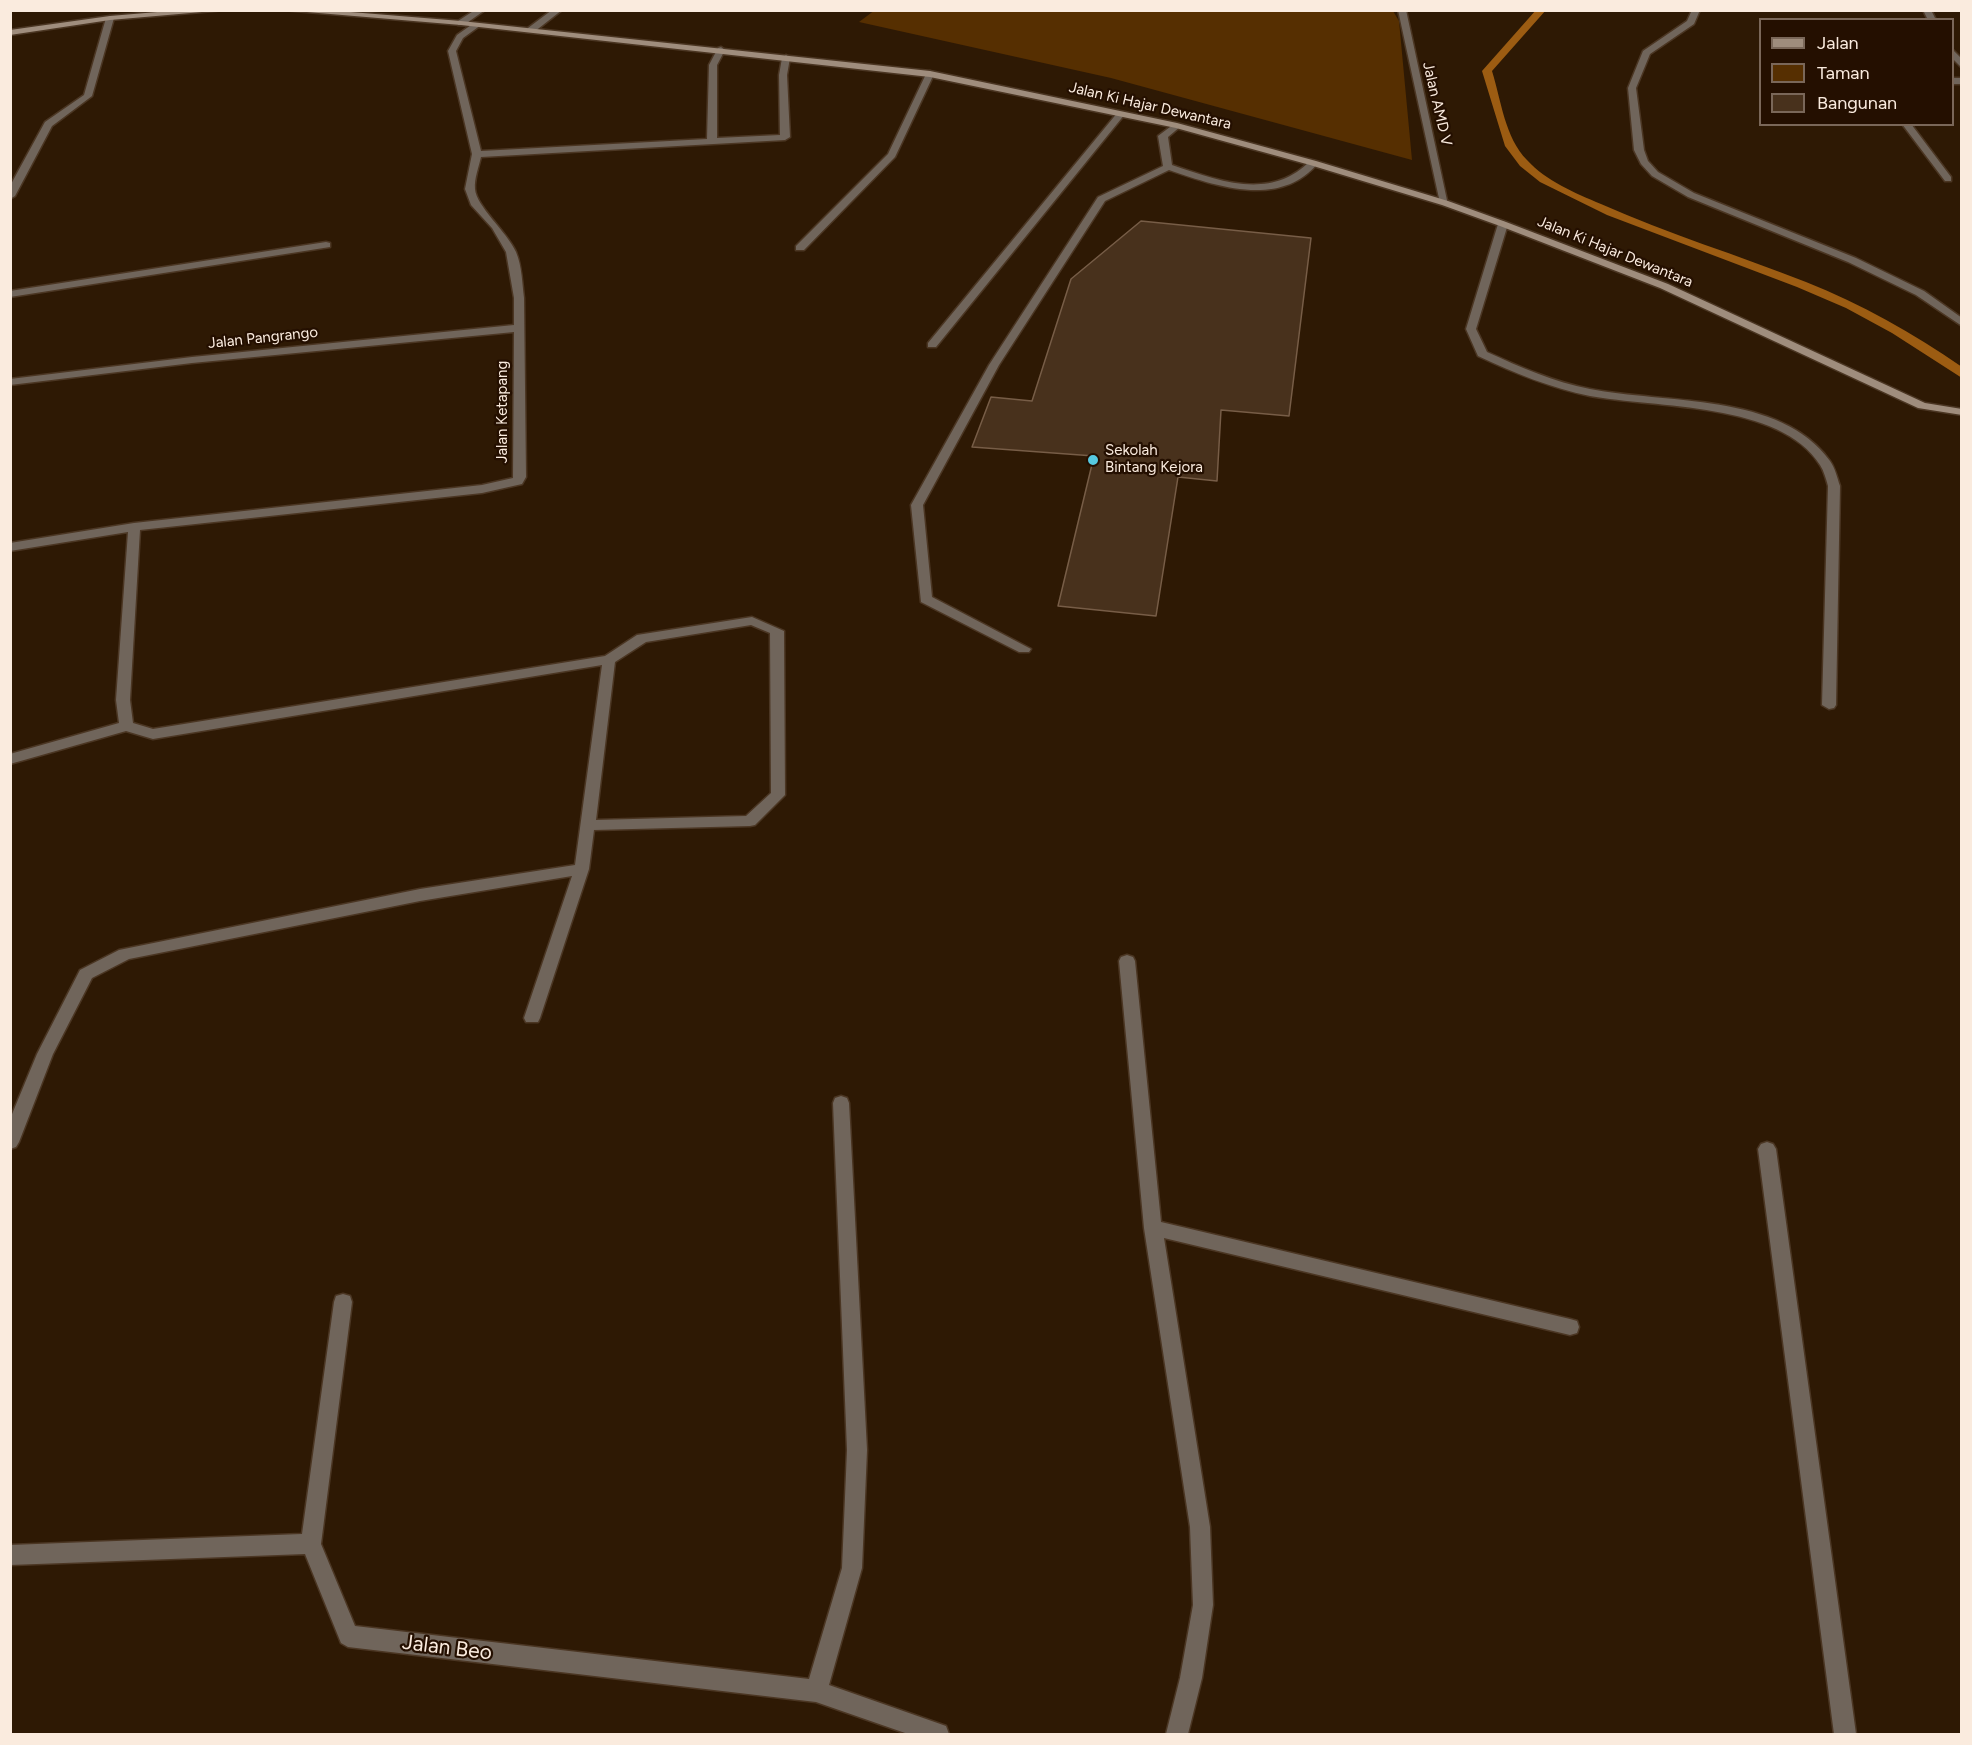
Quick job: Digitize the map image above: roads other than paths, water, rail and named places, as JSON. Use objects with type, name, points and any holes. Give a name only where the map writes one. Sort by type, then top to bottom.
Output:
[{"type":"main road","points":[[10,33],[111,18],[221,10]]},
{"type":"main road","name":"Jalan Ki Hajar Dewantara","points":[[287,10],[461,23],[930,74],[1177,126],[1313,163],[1445,203],[1503,224],[1664,286],[1922,406],[1957,412]]},
{"type":"street","points":[[461,23],[481,10]]},
{"type":"street","points":[[531,30],[558,10]]},
{"type":"street","name":"Jalan AMD V","points":[[1402,10],[1445,203]]},
{"type":"street","points":[[1696,10],[1691,22],[1646,53],[1632,88],[1639,150],[1644,162],[1655,174],[1691,195],[1852,260],[1920,293],[1962,323]]},
{"type":"street","points":[[10,196],[48,124],[88,96],[111,18]]},
{"type":"street","points":[[477,25],[460,37],[452,51],[477,154],[785,138],[783,75],[786,57]]},
{"type":"street","points":[[712,141],[713,65],[721,51]]},
{"type":"street","points":[[1954,53],[1962,66]]},
{"type":"street","points":[[800,248],[892,155],[930,74]]},
{"type":"street","points":[[932,345],[1121,114]]},
{"type":"street","points":[[1168,167],[1164,136],[1177,126]]},
{"type":"street","points":[[1908,126],[1948,179]]},
{"type":"street","name":"Jalan Ketapang","points":[[10,547],[134,527],[482,489],[518,481],[520,477],[519,328],[516,273],[511,252],[496,227],[476,205],[470,189],[477,154]]},
{"type":"street","points":[[1024,649],[926,599],[917,506],[994,365],[1101,199],[1168,167],[1216,183],[1271,188],[1296,178],[1313,163]]},
{"type":"street","points":[[1503,224],[1471,329],[1482,354],[1518,371],[1590,392],[1733,412],[1775,426],[1805,441],[1825,462],[1834,486],[1829,705]]},
{"type":"street","points":[[10,294],[326,245]]},
{"type":"street","name":"Jalan Pangrango","points":[[10,382],[192,360],[519,328]]},
{"type":"street","points":[[126,726],[123,700],[134,527]]},
{"type":"street","points":[[10,759],[126,726],[153,734],[609,660],[642,638],[752,621],[777,631],[778,795],[750,821],[589,825]]},
{"type":"street","points":[[532,1018],[582,869],[609,660]]},
{"type":"street","points":[[10,1142],[15,1119],[86,974],[125,954],[420,895],[582,869]]},
{"type":"street","points":[[1127,961],[1153,1228],[1200,1527],[1203,1605],[1191,1678],[1177,1734]]},
{"type":"street","points":[[816,1691],[852,1568],[857,1450],[841,1103]]},
{"type":"street","points":[[1767,1149],[1845,1734]]},
{"type":"street","points":[[1153,1228],[1570,1328]]},
{"type":"street","points":[[10,1555],[311,1544],[343,1302]]},
{"type":"street","name":"Jalan Beo","points":[[311,1544],[348,1636],[816,1691],[938,1734]]},
{"type":"waterway","points":[[1542,10],[1487,71],[1506,134],[1511,146],[1524,164],[1554,186],[1611,213],[1802,284],[1873,317],[1962,374]]},
{"type":"place","name":"Sekolah Bintang Kejora","points":[[1093,460]]}]
